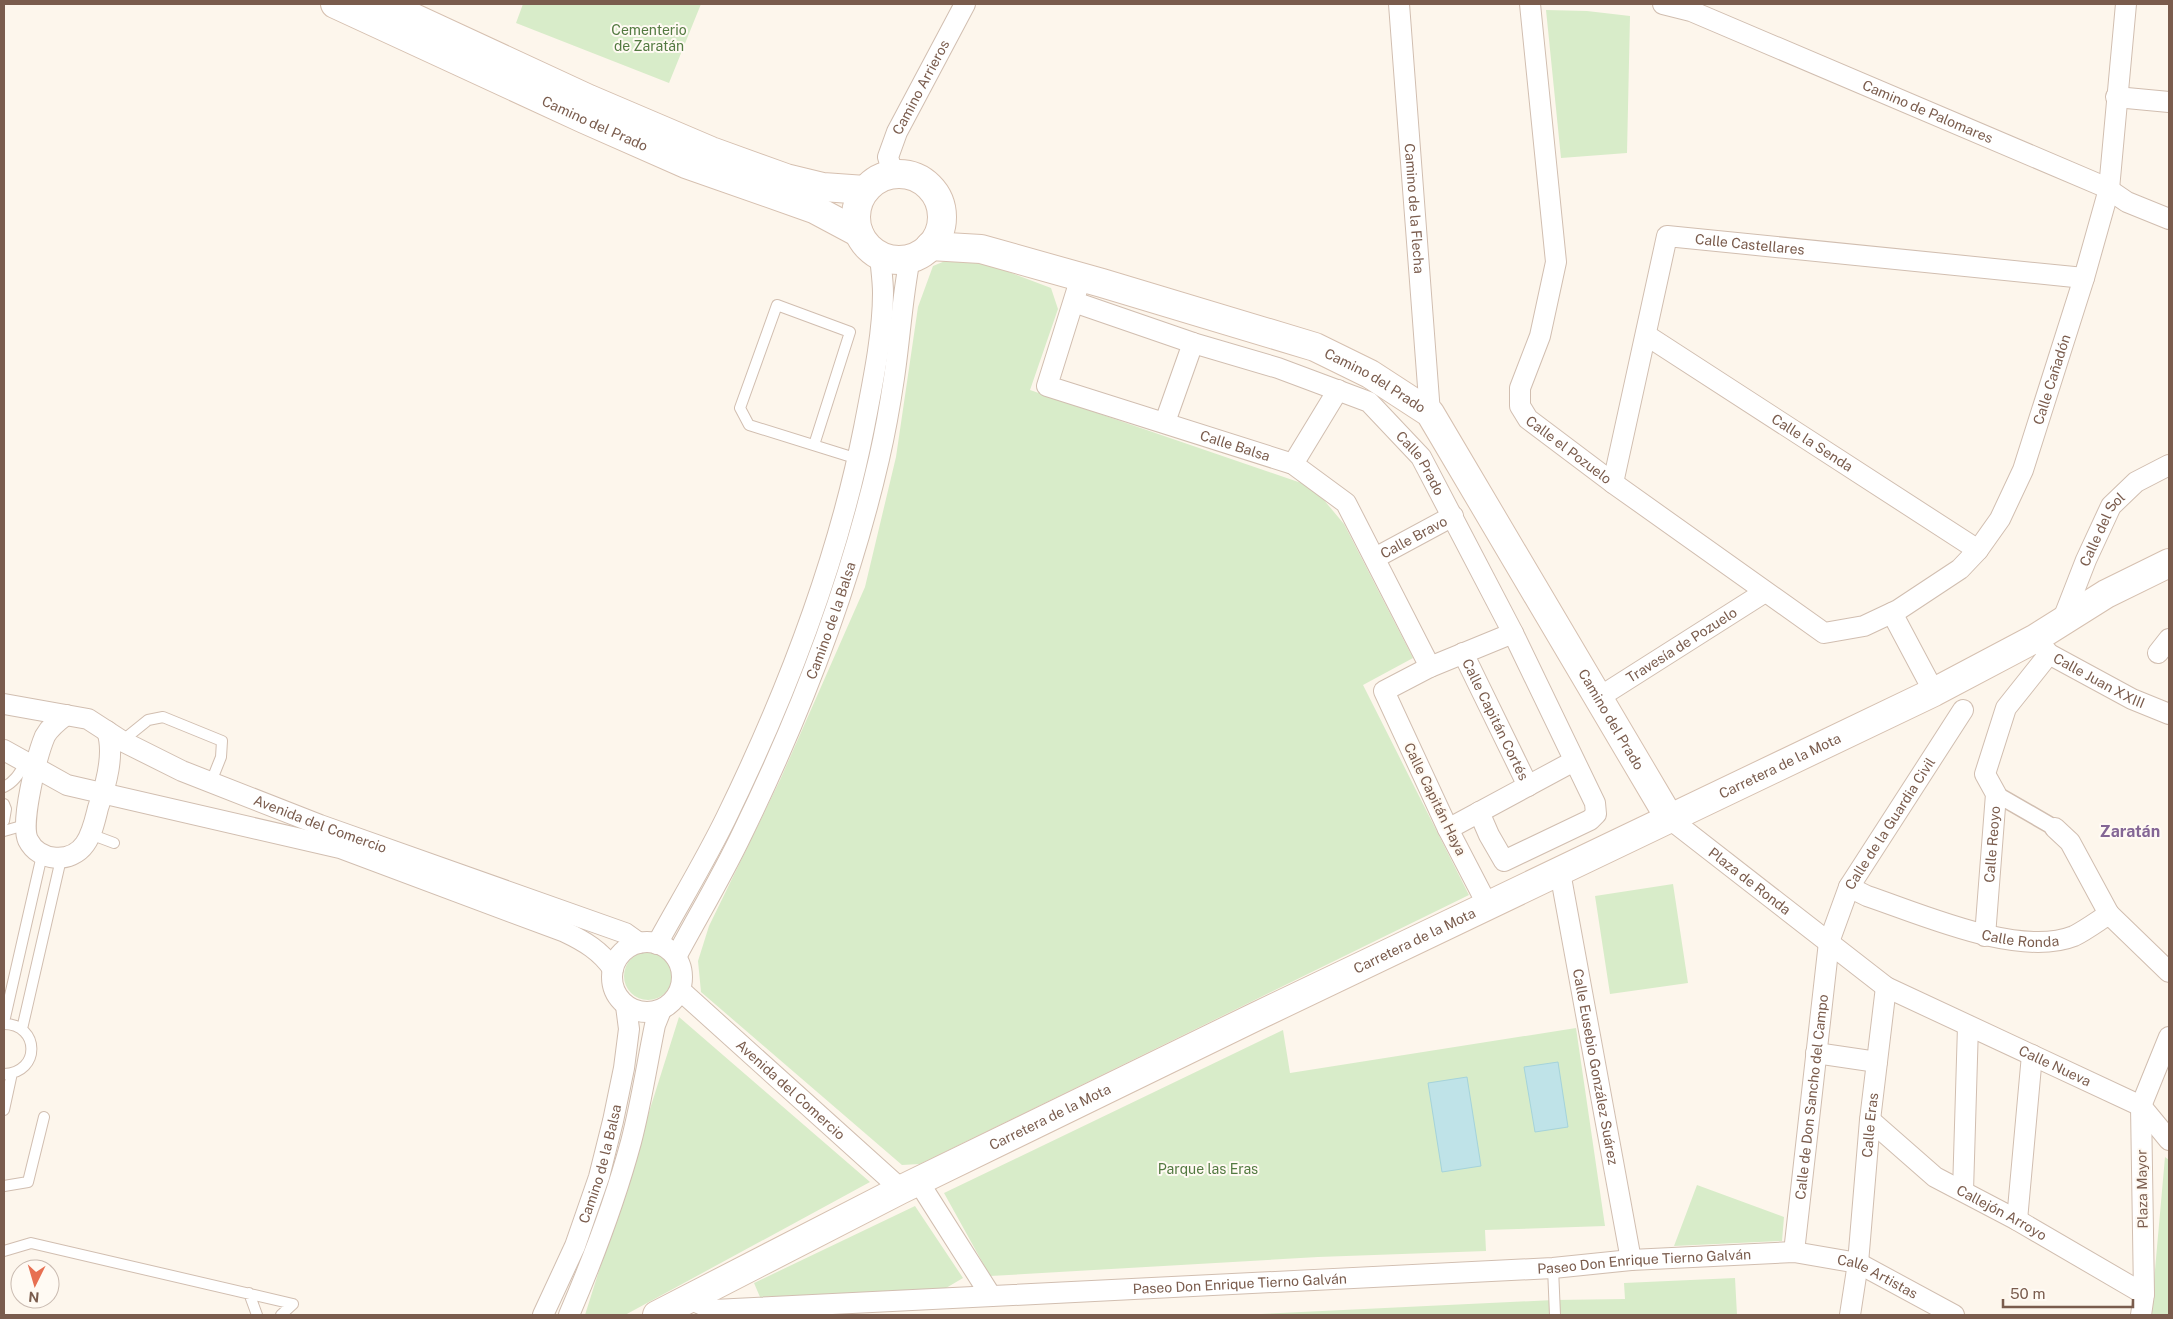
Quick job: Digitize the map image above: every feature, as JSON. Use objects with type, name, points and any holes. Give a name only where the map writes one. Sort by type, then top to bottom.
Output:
[{"type":"main road","name":"Camino del Prado","points":[[335,4],[584,120],[686,164],[814,209],[859,233]]},
{"type":"main road","name":"Camino del Prado","points":[[384,4],[589,99],[711,151],[795,180],[823,187],[865,190]]},
{"type":"main road","points":[[893,174],[905,174],[917,178],[928,185],[936,194],[942,218],[936,238],[920,252],[900,260],[880,256],[864,242],[856,222],[859,200],[865,190],[874,181],[893,174]]},
{"type":"main road","name":"Camino del Prado","points":[[942,218],[953,229],[981,250],[1077,290],[1315,347],[1370,374],[1430,413],[1670,819]]},
{"type":"main road","name":"Camino del Prado","points":[[920,252],[981,250]]},
{"type":"main road","name":"Carretera de la Mota","points":[[657,1315],[909,1186],[1256,1016],[1934,692],[2042,646],[2062,620],[2106,594],[2169,564]]},
{"type":"street","name":"Camino Arrieros","points":[[893,174],[888,157],[897,132],[965,4]]},
{"type":"street","name":"Camino de la Flecha","points":[[1399,4],[1430,413]]},
{"type":"street","name":"Calle el Pozuelo","points":[[1530,4],[1556,262],[1540,336],[1520,388],[1520,406],[1528,419],[1613,483],[1824,633],[1864,626],[1892,613]]},
{"type":"street","name":"Camino de Palomares","points":[[1663,4],[1689,7],[2109,189],[2128,202],[2169,219]]},
{"type":"street","name":"Calle Cañadón","points":[[1892,613],[1960,569],[1978,550],[2000,519],[2023,470],[2084,278],[2109,189],[2126,4]]},
{"type":"street","points":[[2116,97],[2169,102]]},
{"type":"street","name":"Calle Castellares","points":[[1613,483],[1667,236],[2084,278]]},
{"type":"street","name":"Camino de la Balsa","points":[[676,957],[742,835],[820,655],[854,554],[879,459],[894,378],[902,296],[920,252]]},
{"type":"street","name":"Camino de la Balsa","points":[[648,943],[725,820],[770,723],[803,645],[835,550],[858,458],[874,376],[883,294],[880,256]]},
{"type":"street","name":"Calle Prado","points":[[1077,290],[1192,343],[1278,368],[1369,402],[1421,457],[1513,633],[1595,802],[1596,814],[1590,820],[1504,861],[1489,836],[1479,812]]},
{"type":"street","name":"Calle Balsa","points":[[1077,290],[1047,386],[1293,464],[1346,503],[1430,667]]},
{"type":"street","name":"Calle la Senda","points":[[1646,335],[1978,550]]},
{"type":"street","points":[[1164,422],[1192,343]]},
{"type":"street","points":[[1315,347],[1323,373],[1338,390]]},
{"type":"street","points":[[1293,464],[1338,390],[1356,387],[1370,374]]},
{"type":"street","name":"Calle del Sol","points":[[2062,620],[2086,560],[2111,506],[2136,482],[2169,465]]},
{"type":"street","name":"Calle Bravo","points":[[1375,558],[1453,516]]},
{"type":"street","name":"Travesía de Pozuelo","points":[[1598,698],[1765,592]]},
{"type":"street","points":[[1892,613],[1934,692]]},
{"type":"street","points":[[1430,667],[1513,633]]},
{"type":"street","name":"Calle Juan XXIII","points":[[2042,646],[2132,699],[2169,714]]},
{"type":"street","name":"Calle Reoyo","points":[[1985,936],[1996,794],[1985,774],[2006,708],[2042,646]]},
{"type":"street","name":"Calle Capitán Cortés","points":[[1463,653],[1528,786]]},
{"type":"street","name":"Calle Capitán Haya","points":[[1430,667],[1384,691],[1448,829],[1488,906]]},
{"type":"street","name":"Avenida del Comercio","points":[[4,704],[88,719],[115,736],[182,771],[320,825],[368,840],[625,932],[648,943]]},
{"type":"street","name":"Calle de la Guardia Civil","points":[[1829,942],[1849,887],[1963,710]]},
{"type":"street","points":[[66,715],[51,727],[45,736],[30,765],[9,825],[28,841],[51,856],[75,854],[85,844],[103,794],[111,742],[115,736]]},
{"type":"street","name":"Avenida del Comercio","points":[[4,750],[67,786],[340,848],[565,932],[584,941],[604,956],[613,968]]},
{"type":"street","points":[[1448,829],[1574,761]]},
{"type":"street","points":[[1996,794],[2054,828],[2070,842],[2109,914],[2169,972]]},
{"type":"street","name":"Plaza de Ronda","points":[[1670,819],[1829,942]]},
{"type":"street","name":"Calle Eusebio González Suárez","points":[[1560,872],[1631,1260]]},
{"type":"street","name":"Calle Ronda","points":[[1849,887],[1867,896],[1985,936],[2036,943],[2073,936],[2109,914]]},
{"type":"street","name":"Calle Nueva","points":[[1829,942],[1886,987],[2141,1106]]},
{"type":"street","name":"Calle de Don Sancho del Campo","points":[[1794,1252],[1829,942]]},
{"type":"street","points":[[648,943],[668,949],[676,957],[682,973],[680,990],[669,1005],[661,1010],[643,1013],[626,1006],[618,998],[612,979],[613,968],[622,952],[648,943]]},
{"type":"street","name":"Calle Eras","points":[[1850,1315],[1858,1264],[1870,1120],[1886,987]]},
{"type":"street","name":"Avenida del Comercio","points":[[680,990],[893,1182],[909,1186],[990,1296]]},
{"type":"street","name":"Camino de la Balsa","points":[[543,1315],[575,1246],[599,1177],[624,1068],[629,1029],[626,1006]]},
{"type":"street","name":"Camino de la Balsa","points":[[569,1315],[595,1254],[615,1195],[631,1141],[655,1025],[661,1010]]},
{"type":"street","points":[[1963,1191],[1968,1026]]},
{"type":"street","points":[[2169,1037],[2141,1106],[2169,1140]]},
{"type":"street","points":[[1816,1053],[1877,1062]]},
{"type":"street","points":[[2017,1220],[2032,1055]]},
{"type":"street","name":"Plaza Mayor","points":[[2141,1106],[2144,1294],[2141,1315]]},
{"type":"street","name":"Callejón Arroyo","points":[[1870,1120],[1935,1177],[2017,1220],[2144,1294]]},
{"type":"street","name":"Paseo Don Enrique Tierno Galván","points":[[687,1298],[714,1310],[1552,1268],[1631,1260],[1794,1252]]},
{"type":"street","name":"Calle Artistas","points":[[1794,1252],[1858,1264],[1954,1315]]},
{"type":"lane","points":[[814,445],[850,332],[777,305],[740,408],[749,425],[814,445],[858,458]]},
{"type":"lane","points":[[115,736],[148,720],[164,717],[222,742],[221,757],[211,782]]},
{"type":"lane","points":[[4,787],[10,784],[30,765]]},
{"type":"lane","points":[[4,804],[9,825]]},
{"type":"lane","points":[[90,834],[114,843]]},
{"type":"lane","points":[[4,1110],[8,1073],[26,1065],[30,1058],[31,1042],[22,1029],[17,1025],[4,1023],[51,856]]},
{"type":"lane","points":[[22,1029],[51,856]]},
{"type":"lane","points":[[4,1186],[28,1182],[44,1117]]},
{"type":"lane","points":[[4,1251],[31,1243],[294,1304],[281,1315]]},
{"type":"lane","points":[[1552,1268],[1555,1315]]},
{"type":"lane","points":[[248,1294],[257,1315]]},
{"type":"green space","name":"Cementerio de Zaratán","points":[[523,4],[701,4],[669,83],[516,23]]},
{"type":"green space","points":[[1546,10],[1587,11],[1630,16],[1627,153],[1561,158]]},
{"type":"green space","points":[[962,254],[1051,288],[1058,309],[1030,390],[1313,487],[1344,524],[1413,658],[1363,685],[1469,895],[920,1164],[902,1165],[701,992],[698,961],[709,926],[780,780],[865,587],[896,457],[918,307],[933,266]]},
{"type":"green space","points":[[1673,884],[1688,983],[1610,994],[1595,896]]},
{"type":"green space","points":[[648,952],[657,954],[665,959],[670,967],[672,976],[670,985],[665,993],[657,998],[648,1000],[639,998],[631,993],[626,985],[624,976],[626,967],[631,959],[639,954]]},
{"type":"green space","points":[[679,1017],[870,1182],[625,1315],[585,1315]]},
{"type":"green space","name":"Parque las Eras","points":[[1576,1028],[1605,1226],[1485,1230],[1486,1251],[1318,1257],[990,1276],[944,1193],[1283,1030],[1290,1073]]},
{"type":"green space","points":[[2165,1157],[2169,1160],[2169,1315],[2151,1315]]},
{"type":"green space","points":[[1697,1185],[1784,1217],[1782,1241],[1674,1246]]},
{"type":"green space","points":[[915,1206],[963,1278],[946,1288],[760,1297],[754,1283]]},
{"type":"green space","points":[[1735,1278],[1737,1315],[1238,1315],[1554,1300],[1625,1299],[1624,1283]]},
{"type":"water","points":[[1558,1062],[1568,1127],[1535,1132],[1524,1067]]},
{"type":"water","points":[[1467,1077],[1481,1166],[1442,1172],[1428,1083]]},
{"type":"district","name":"Zaratán","points":[[2130,831]]}]
